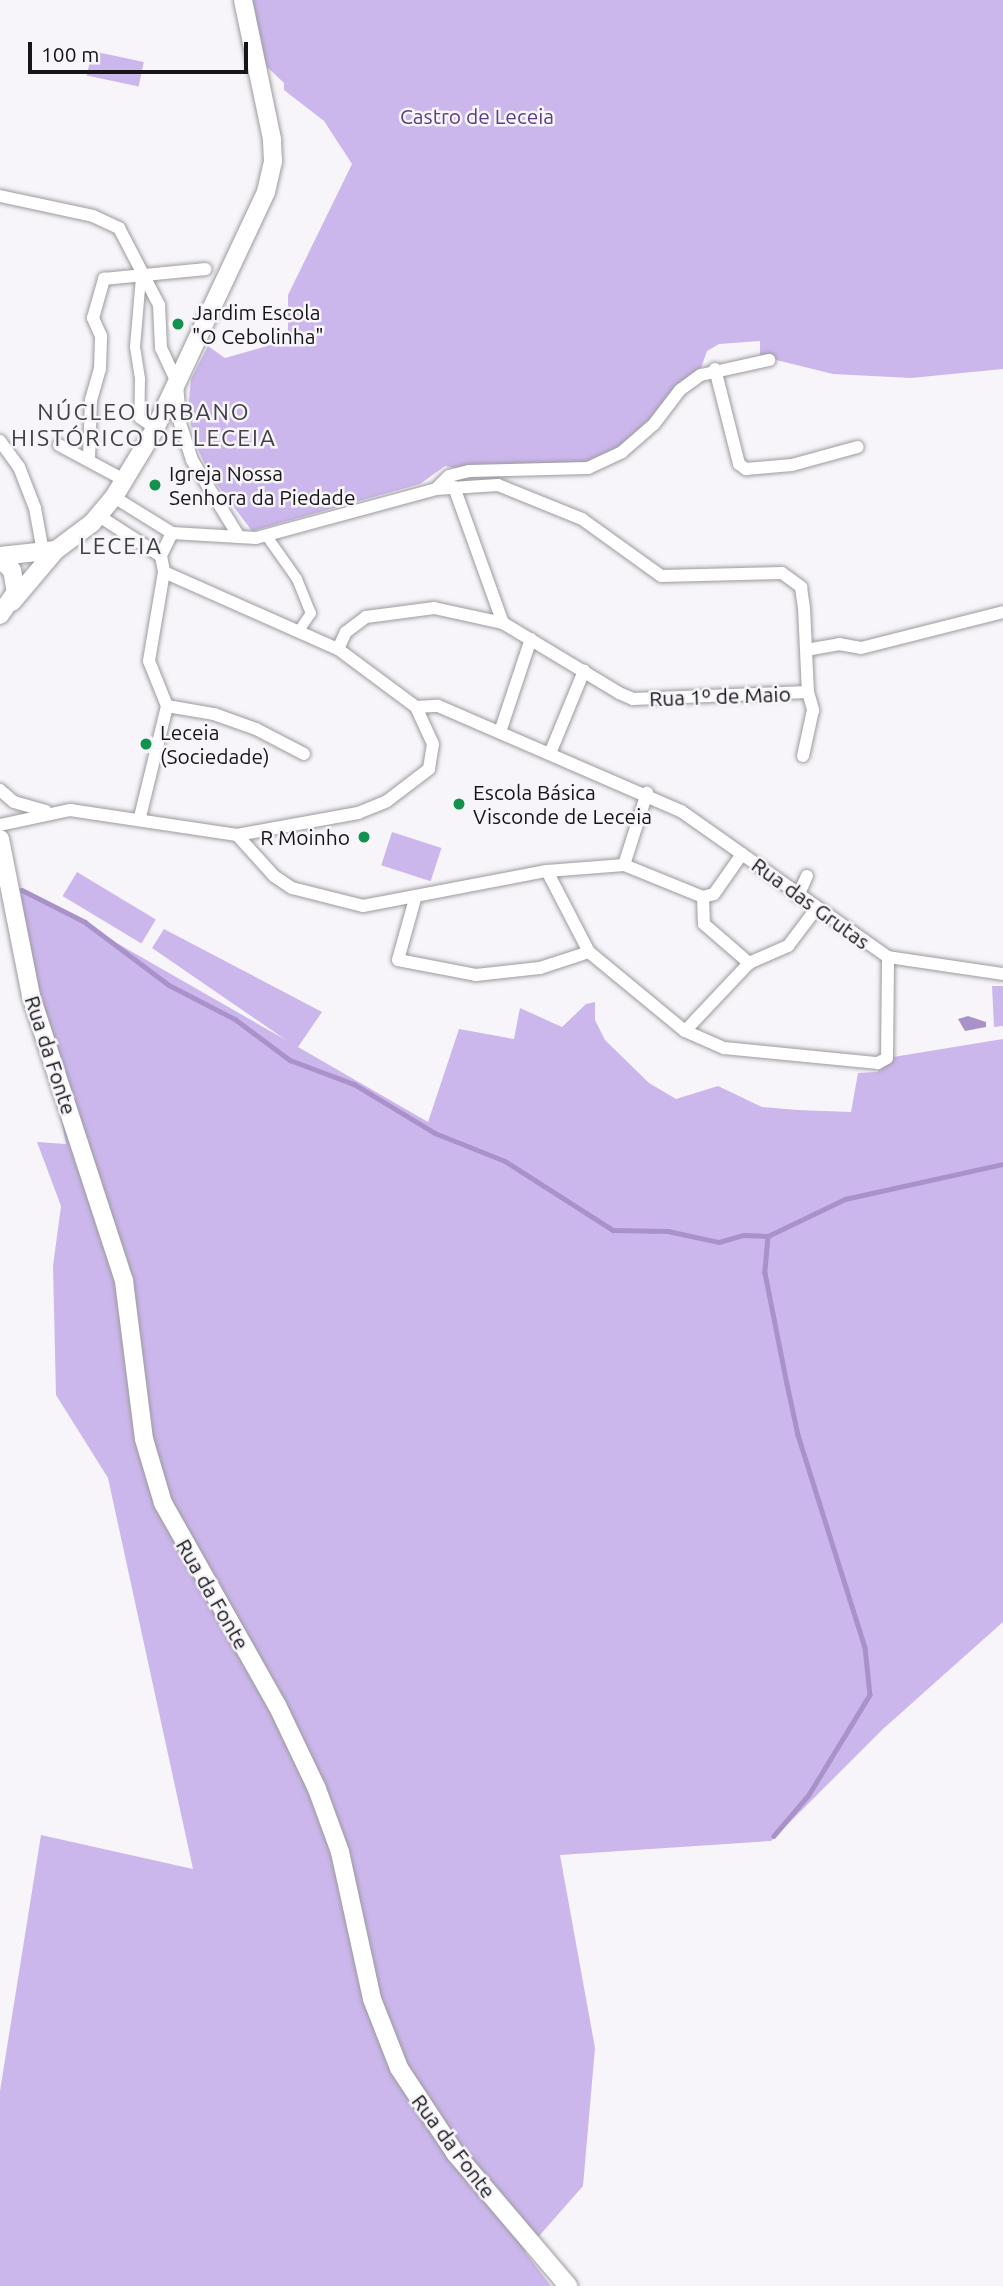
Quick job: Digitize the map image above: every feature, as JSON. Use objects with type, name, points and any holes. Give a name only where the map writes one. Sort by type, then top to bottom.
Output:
[{"type":"main road","points":[[4,614],[50,551],[96,519],[114,497],[155,429],[271,175],[272,139],[243,0]]},
{"type":"main road","points":[[4,614],[16,581],[0,557],[50,551]]},
{"type":"main road","name":"Rua da Fonte","points":[[0,839],[31,996],[124,1281],[142,1429],[163,1503],[277,1705],[317,1789],[340,1852],[372,1999],[399,2068],[446,2142],[568,2286]]},
{"type":"street","points":[[0,196],[93,216],[119,228],[159,305],[165,365],[177,383],[180,423],[192,460],[239,537]]},
{"type":"street","points":[[89,459],[91,400],[101,346],[93,318],[104,279],[206,269]]},
{"type":"street","points":[[144,277],[135,347],[140,379],[139,418],[155,429]]},
{"type":"street","points":[[436,489],[449,476],[469,471],[588,468],[622,452],[654,424],[680,390],[715,369],[769,360]]},
{"type":"street","points":[[715,369],[738,464],[746,469],[792,466],[859,447]]},
{"type":"street","points":[[0,441],[19,467],[50,551]]},
{"type":"street","points":[[59,445],[124,480]]},
{"type":"street","points":[[114,497],[172,533],[239,537],[267,535],[436,489],[498,485],[561,508],[661,576],[768,572],[794,578],[801,587],[808,692],[813,710],[803,757]]},
{"type":"street","points":[[454,487],[503,622]]},
{"type":"street","points":[[96,519],[161,556]]},
{"type":"street","points":[[140,817],[166,706],[149,661],[164,572],[161,556],[172,533]]},
{"type":"street","points":[[267,535],[297,579],[310,613],[298,632]]},
{"type":"street","points":[[0,790],[22,806],[50,812],[140,817],[237,835],[358,813],[387,801],[429,769],[433,744],[416,707],[338,649],[164,572]]},
{"type":"street","name":"Rua 1º de Maio","points":[[338,649],[346,632],[366,617],[434,608],[503,622],[633,699],[808,692]]},
{"type":"street","points":[[806,650],[839,643],[861,648],[1003,612]]},
{"type":"street","points":[[500,732],[531,639]]},
{"type":"street","points":[[551,751],[584,671]]},
{"type":"street","points":[[166,706],[235,722],[304,754]]},
{"type":"street","name":"Rua das Grutas","points":[[416,707],[438,706],[551,751],[681,811],[816,909],[888,957],[1003,974]]},
{"type":"street","points":[[624,865],[647,793]]},
{"type":"street","points":[[0,825],[50,812]]},
{"type":"street","points":[[237,835],[274,876],[310,895],[363,906],[415,899],[547,871],[624,865],[703,897],[714,894],[743,854]]},
{"type":"street","points":[[547,871],[589,952],[685,1031],[724,1048],[878,1062],[887,1058],[888,957]]},
{"type":"street","points":[[798,896],[807,876]]},
{"type":"street","points":[[703,897],[704,923],[749,963]]},
{"type":"street","points":[[415,899],[398,960],[476,975],[540,968],[589,952]]},
{"type":"street","points":[[685,1031],[749,963],[788,946],[816,909]]},
{"type":"green space","name":"Castro de Leceia","points":[[250,0],[1003,0],[1003,369],[911,378],[833,374],[760,356],[760,341],[719,344],[707,351],[700,371],[651,423],[618,449],[596,459],[579,464],[459,469],[445,466],[420,484],[252,531],[210,475],[195,443],[188,411],[191,379],[208,346],[225,358],[288,340],[288,295],[352,164],[324,121],[284,90],[284,83],[267,67]]},
{"type":"green space","points":[[92,51],[144,62],[139,86],[87,75]]},
{"type":"green space","points":[[392,832],[441,848],[431,881],[381,865]]},
{"type":"green space","points":[[77,872],[156,919],[141,943],[63,896]]},
{"type":"green space","points":[[12,883],[286,1040],[152,948],[164,929],[322,1012],[298,1047],[428,1122],[459,1029],[514,1039],[520,1008],[562,1027],[586,1004],[595,1002],[595,1020],[605,1040],[649,1083],[676,1099],[718,1086],[762,1107],[798,1110],[851,1112],[858,1073],[877,1072],[893,1057],[1003,1039],[1003,1622],[883,1729],[771,1841],[560,1855],[595,2048],[583,2186],[525,2252],[551,2286],[0,2286],[0,2091],[41,1835],[193,1869],[108,1478],[56,1395],[53,1266],[61,1206],[37,1142],[66,1144]]},
{"type":"green space","points":[[992,986],[1003,986],[1003,1026],[994,1027]]},
{"type":"shaded area","points":[[968,1016],[986,1022],[986,1027],[965,1031],[958,1019]]},
{"type":"waterway","points":[[22,890],[85,922],[169,985],[235,1019],[290,1060],[354,1084],[435,1133],[505,1161],[613,1230],[668,1231],[719,1242],[743,1235],[768,1236],[845,1199],[1003,1164]]},
{"type":"waterway","points":[[768,1236],[765,1273],[798,1435],[865,1647],[870,1695],[809,1795],[774,1836]]},
{"type":"place","name":"Jardim Escola \"O Cebolinha\"","points":[[178,324]]},
{"type":"place","name":"Igreja Nossa Senhora da Piedade","points":[[155,485]]},
{"type":"place","name":"Leceia (Sociedade)","points":[[146,744]]},
{"type":"place","name":"Escola Básica Visconde de Leceia","points":[[459,804]]},
{"type":"place","name":"R Moinho","points":[[364,837]]},
{"type":"district","name":"NÚCLEO URBANO HISTÓRICO DE LECEIA","points":[[144,425]]},
{"type":"district","name":"LECEIA","points":[[121,546]]}]
